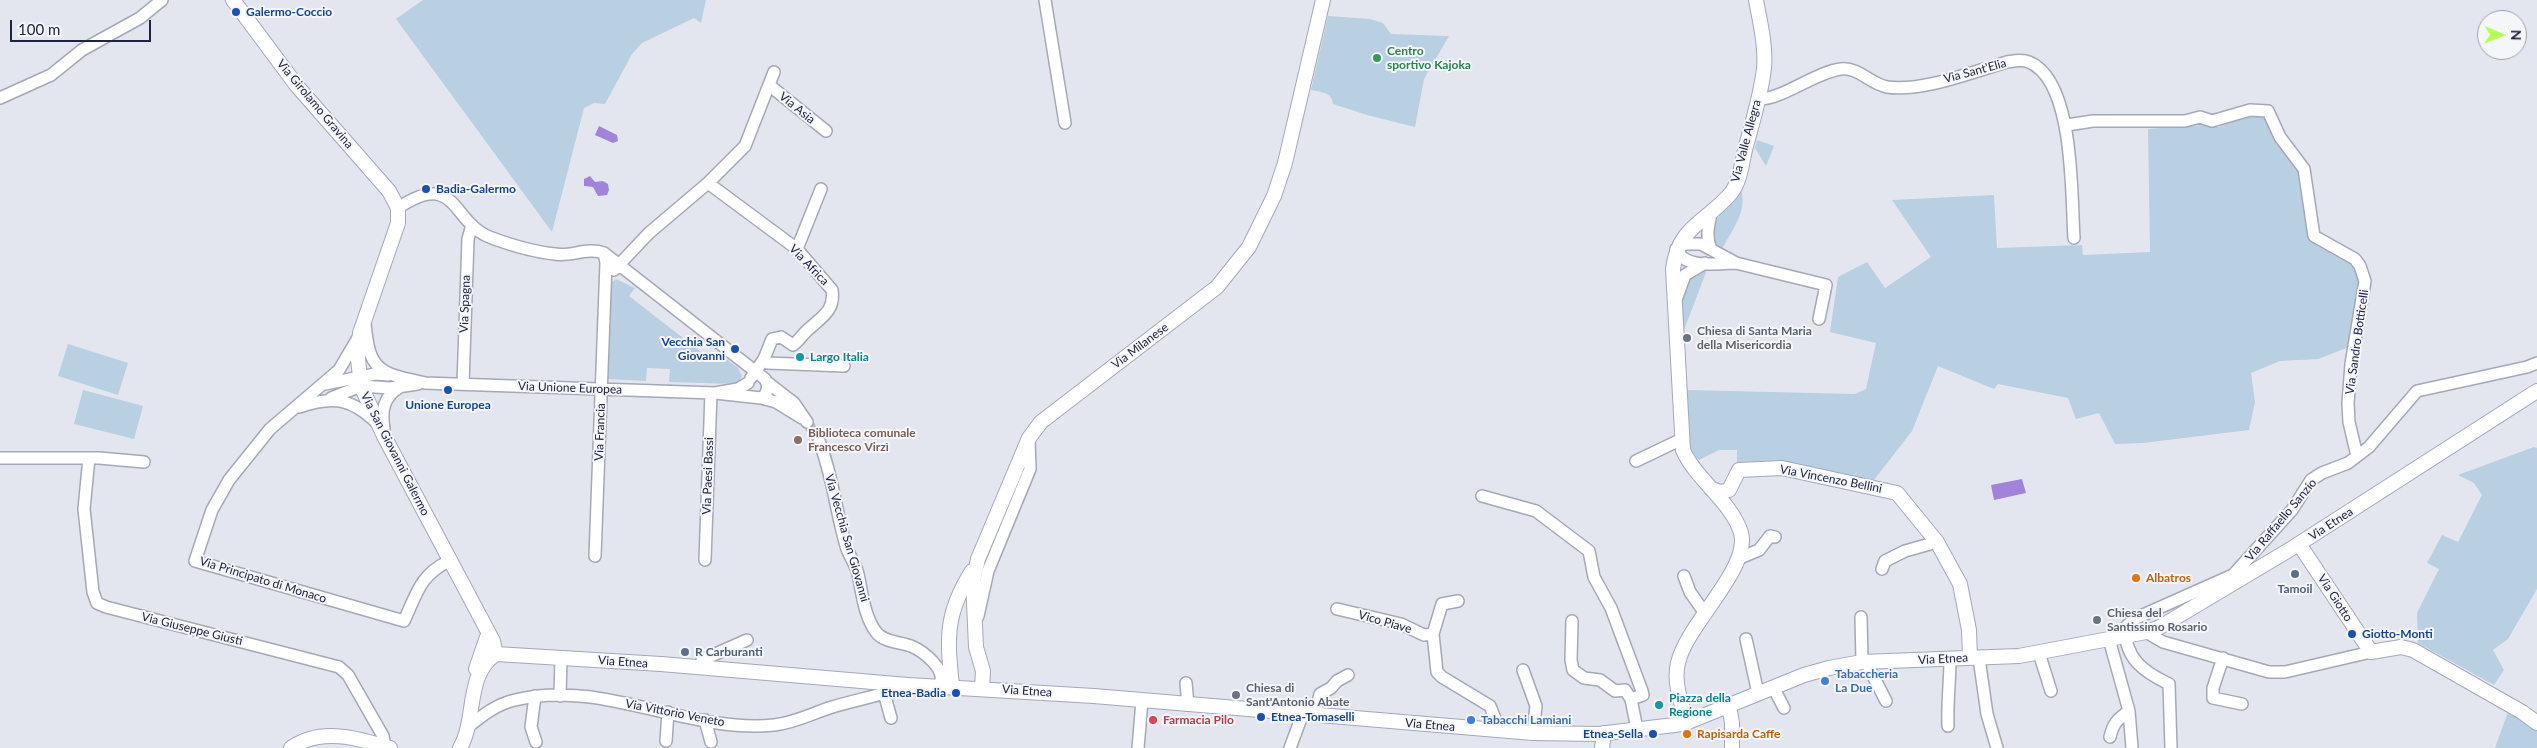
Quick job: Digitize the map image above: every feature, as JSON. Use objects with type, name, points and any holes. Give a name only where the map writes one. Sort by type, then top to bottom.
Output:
[{"type":"main road","name":"Via Girolamo Gravina","points":[[233,0],[297,86],[389,191],[398,208]]},
{"type":"main road","name":"Via Milanese","points":[[982,688],[983,671],[977,653],[974,633],[972,589],[978,559],[1029,438],[1041,422],[1217,287],[1249,247],[1274,196],[1285,163],[1323,0]]},
{"type":"main road","name":"Via Valle Allegra","points":[[1734,519],[1686,458],[1682,439],[1673,268],[1676,249],[1692,226],[1733,191],[1760,92],[1764,66],[1756,0]]},
{"type":"main road","name":"Via San Giovanni Galermo","points":[[398,208],[398,223],[360,333],[358,359],[360,381],[382,431],[486,632],[490,649],[496,654]]},
{"type":"main road","name":"Via Etnea","points":[[496,654],[908,685],[945,677],[982,688],[1533,733],[1573,735],[1604,733],[1687,723],[1773,687],[1829,668],[1864,662],[2019,656],[2160,628],[2299,544],[2537,391]]},
{"type":"main road","name":"Via Vincenzo Bellini","points":[[1732,487],[1739,470],[1782,468],[1897,493],[1936,542],[1960,584],[1964,597],[1974,658]]},
{"type":"main road","points":[[1712,489],[1725,492],[1732,487]]},
{"type":"main road","points":[[1687,723],[1677,686],[1678,661],[1704,612],[1740,558],[1743,540],[1734,519],[1731,497],[1732,487]]},
{"type":"main road","name":"Via Giotto","points":[[2299,544],[2371,652]]},
{"type":"main road","points":[[945,677],[950,618],[967,578],[978,559]]},
{"type":"main road","points":[[460,748],[469,726],[475,672],[486,632]]},
{"type":"main road","points":[[2371,652],[2401,648],[2413,650],[2534,719]]},
{"type":"main road","points":[[474,694],[483,666],[496,654]]},
{"type":"main road","points":[[1729,706],[1732,723],[1732,748]]},
{"type":"main road","points":[[1602,748],[1604,733]]},
{"type":"main road","points":[[291,748],[317,737],[336,736],[358,739],[387,747]]},
{"type":"street","points":[[0,98],[51,75],[82,50],[140,18],[162,0]]},
{"type":"street","points":[[1045,0],[1065,123]]},
{"type":"street","name":"Via Sant'Elia","points":[[1760,92],[1799,84],[1838,69],[1847,68],[1854,70],[1883,86],[1927,84],[2020,60],[2029,62],[2044,73],[2058,99],[2067,125],[2074,238]]},
{"type":"street","points":[[605,278],[619,266],[649,232],[708,183],[745,146],[774,72]]},
{"type":"street","name":"Via Asia","points":[[769,85],[826,131]]},
{"type":"street","name":"Via Sandro Botticelli","points":[[2067,125],[2093,121],[2185,122],[2200,117],[2212,121],[2250,110],[2261,109],[2271,114],[2275,128],[2304,170],[2314,236],[2354,259],[2360,266],[2365,281],[2351,364],[2348,403],[2349,422],[2357,456]]},
{"type":"street","name":"Via Africa","points":[[708,183],[797,249],[810,266],[829,283],[833,296],[827,314],[809,328],[793,345],[781,337],[772,339],[764,359]]},
{"type":"street","points":[[797,249],[821,189]]},
{"type":"street","points":[[398,208],[412,199],[428,195],[441,195],[452,201],[482,234],[492,238],[556,255],[596,250],[604,252],[756,378],[794,403],[807,422],[776,402],[756,397],[713,393]]},
{"type":"street","points":[[1711,249],[1708,242],[1708,230],[1712,210]]},
{"type":"street","name":"Via Spagna","points":[[462,384],[468,239],[472,225]]},
{"type":"street","points":[[1736,263],[1697,243],[1686,244],[1676,249],[1678,254],[1686,260],[1705,263],[1736,263],[1826,285],[1820,318]]},
{"type":"street","name":"Via Francia","points":[[595,556],[605,278],[604,252]]},
{"type":"street","points":[[1674,306],[1685,275],[1705,263]]},
{"type":"street","points":[[365,319],[370,354],[377,366],[390,375]]},
{"type":"street","points":[[294,408],[325,384],[344,363],[360,333]]},
{"type":"street","points":[[756,397],[748,390],[756,378],[764,359],[768,363],[844,366]]},
{"type":"street","name":"Via Raffaello Sanzio","points":[[2125,636],[2125,628],[2134,619],[2233,575],[2292,510],[2311,480],[2322,473],[2348,463],[2369,447],[2417,391],[2527,367],[2537,363]]},
{"type":"street","points":[[294,408],[331,398],[376,374],[425,382]]},
{"type":"street","points":[[713,393],[738,389],[756,378]]},
{"type":"street","points":[[756,378],[767,391],[756,397]]},
{"type":"street","points":[[325,384],[360,381],[400,387],[425,382]]},
{"type":"street","name":"Via Unione Europea","points":[[425,382],[713,393]]},
{"type":"street","points":[[382,431],[384,404],[391,394],[400,387]]},
{"type":"street","name":"Via Paesi Bassi","points":[[705,560],[713,393]]},
{"type":"street","points":[[331,398],[341,400],[362,410],[382,431]]},
{"type":"street","name":"Via Principato di Monaco","points":[[294,408],[270,429],[228,480],[212,510],[195,561],[404,621],[421,583],[430,572],[449,561]]},
{"type":"street","points":[[974,633],[988,571],[1030,469],[1029,438]]},
{"type":"street","points":[[1636,462],[1682,439]]},
{"type":"street","name":"Via Vecchia San Giovanni","points":[[819,441],[847,550],[857,571],[864,603],[876,633],[886,640],[916,649],[945,677]]},
{"type":"street","points":[[0,458],[89,458],[144,462]]},
{"type":"street","name":"Via Giuseppe Giusti","points":[[89,458],[84,509],[93,592],[97,603],[106,607],[339,667],[348,675],[383,736],[387,747]]},
{"type":"street","points":[[1482,496],[1536,511],[1589,551],[1594,578],[1611,608],[1642,691],[1643,695],[1630,699]]},
{"type":"street","points":[[1740,558],[1759,550],[1770,536],[1775,537]]},
{"type":"street","points":[[1882,569],[1885,561],[1905,551],[1936,542]]},
{"type":"street","points":[[1684,576],[1690,592],[1704,612]]},
{"type":"street","points":[[1458,601],[1442,604],[1433,634],[1437,672],[1442,677],[1490,706],[1500,731]]},
{"type":"street","name":"Vico Piave","points":[[1337,609],[1401,624],[1424,635],[1433,634]]},
{"type":"street","points":[[1861,617],[1864,662],[1886,700]]},
{"type":"street","points":[[1572,621],[1571,660],[1573,670],[1584,678],[1600,680],[1615,691],[1625,690],[1630,699],[1637,729]]},
{"type":"street","points":[[2146,632],[2163,642],[2223,658],[2256,670],[2280,673],[2371,652]]},
{"type":"street","points":[[2125,636],[2139,667],[2169,684],[2171,748]]},
{"type":"street","points":[[1746,639],[1758,693]]},
{"type":"street","points":[[2108,639],[2129,711],[2132,748]]},
{"type":"street","points":[[701,668],[702,660],[747,640]]},
{"type":"street","points":[[2039,653],[2051,691]]},
{"type":"street","points":[[560,696],[561,658]]},
{"type":"street","points":[[1974,658],[1997,748]]},
{"type":"street","points":[[2223,658],[2213,688],[2213,698],[2242,704]]},
{"type":"street","points":[[1948,726],[1947,704],[1950,660]]},
{"type":"street","points":[[1523,670],[1536,706],[1533,733]]},
{"type":"street","points":[[1290,748],[1320,694],[1330,688],[1337,680],[1348,675]]},
{"type":"street","points":[[1186,683],[1188,705]]},
{"type":"street","name":"Via Vittorio Veneto","points":[[469,726],[496,707],[513,700],[536,696],[560,696],[627,702],[705,720],[774,725],[795,721],[829,708],[908,685]]},
{"type":"street","points":[[1773,687],[1784,708]]},
{"type":"street","points":[[884,693],[891,718]]},
{"type":"street","points":[[536,696],[531,726],[536,742]]},
{"type":"street","points":[[1138,748],[1142,700]]},
{"type":"street","points":[[2110,737],[2112,726],[2119,717],[2129,711]]},
{"type":"street","points":[[666,741],[668,712]]},
{"type":"street","points":[[705,720],[711,742]]},
{"type":"shaded area","points":[[423,0],[706,0],[701,23],[694,18],[642,43],[632,54],[605,104],[594,103],[584,108],[552,232],[396,19]]},
{"type":"shaded area","name":"Centro sportivo Kajoka","points":[[1328,16],[1370,19],[1383,23],[1391,34],[1449,36],[1424,79],[1415,127],[1333,104],[1331,97],[1328,95],[1311,90]]},
{"type":"shaded area","points":[[2262,114],[2268,119],[2273,135],[2302,179],[2307,226],[2311,241],[2350,261],[2361,281],[2349,347],[2318,359],[2280,361],[2251,373],[2255,402],[2249,430],[2143,443],[2115,444],[2099,413],[2076,419],[2068,398],[1998,384],[1994,389],[1938,366],[1912,431],[1874,480],[1786,463],[1737,463],[1737,450],[1719,450],[1699,460],[1694,453],[1686,427],[1686,390],[1855,394],[1866,389],[1876,343],[1830,332],[1838,277],[1867,262],[1885,288],[1931,257],[1892,200],[1994,195],[1997,248],[2082,245],[2083,255],[2150,252],[2148,129],[2205,125],[2219,127],[2242,117]]},
{"type":"shaded area","points":[[599,126],[617,135],[618,141],[613,143],[595,135]]},
{"type":"shaded area","points":[[1757,140],[1774,146],[1766,166],[1755,148]]},
{"type":"shaded area","points":[[590,176],[595,182],[603,181],[608,184],[609,190],[607,195],[598,196],[593,187],[584,186],[584,179]]},
{"type":"shaded area","points":[[1741,190],[1743,198],[1740,214],[1734,229],[1721,251],[1715,242],[1714,226],[1723,211]]},
{"type":"shaded area","points":[[1708,267],[1683,331],[1682,305],[1685,286],[1690,278]]},
{"type":"shaded area","points":[[616,279],[635,288],[629,296],[714,362],[721,355],[738,368],[742,376],[739,381],[734,384],[669,382],[670,369],[647,368],[646,381],[608,379],[611,283]]},
{"type":"shaded area","points":[[68,344],[128,363],[118,395],[58,376]]},
{"type":"shaded area","points":[[83,390],[143,406],[134,439],[74,424]]},
{"type":"shaded area","points":[[2534,447],[2537,448],[2537,589],[2508,639],[2493,650],[2504,670],[2494,685],[2418,643],[2417,613],[2439,569],[2427,563],[2442,535],[2458,542],[2482,495],[2474,483],[2458,475]]},
{"type":"shaded area","points":[[2022,479],[2026,493],[1994,500],[1991,485]]},
{"type":"shaded area","points":[[2508,712],[2537,730],[2537,748],[2495,748]]},
{"type":"tunnel","points":[[807,422],[819,441]]},
{"type":"place","name":"Galermo-Coccio","points":[[236,12]]},
{"type":"place","name":"Centro sportivo Kajoka","points":[[1377,58]]},
{"type":"place","name":"Badia-Galermo","points":[[426,189]]},
{"type":"place","name":"Chiesa di Santa Maria della Misericordia","points":[[1687,338]]},
{"type":"place","name":"Vecchia San Giovanni","points":[[735,349]]},
{"type":"place","name":"Largo Italia","points":[[800,357]]},
{"type":"place","name":"Unione Europea","points":[[448,390]]},
{"type":"place","name":"Biblioteca comunale Francesco Virzì","points":[[798,440]]},
{"type":"place","name":"Tamoil","points":[[2295,574]]},
{"type":"place","name":"Albatros","points":[[2136,578]]},
{"type":"place","name":"Chiesa del Santissimo Rosario","points":[[2097,620]]},
{"type":"place","name":"Giotto-Monti","points":[[2352,634]]},
{"type":"place","name":"R Carburanti","points":[[685,652]]},
{"type":"place","name":"Tabaccheria La Due","points":[[1825,681]]},
{"type":"place","name":"Etnea-Badia","points":[[956,693]]},
{"type":"place","name":"Chiesa di Sant'Antonio Abate","points":[[1236,695]]},
{"type":"place","name":"Piazza della Regione","points":[[1659,705]]},
{"type":"place","name":"Etnea-Tomaselli","points":[[1261,717]]},
{"type":"place","name":"Farmacia Pilo","points":[[1153,720]]},
{"type":"place","name":"Tabacchi Lamiani","points":[[1471,720]]},
{"type":"place","name":"Etnea-Sella","points":[[1653,734]]},
{"type":"place","name":"Rapisarda Caffe","points":[[1687,734]]}]
